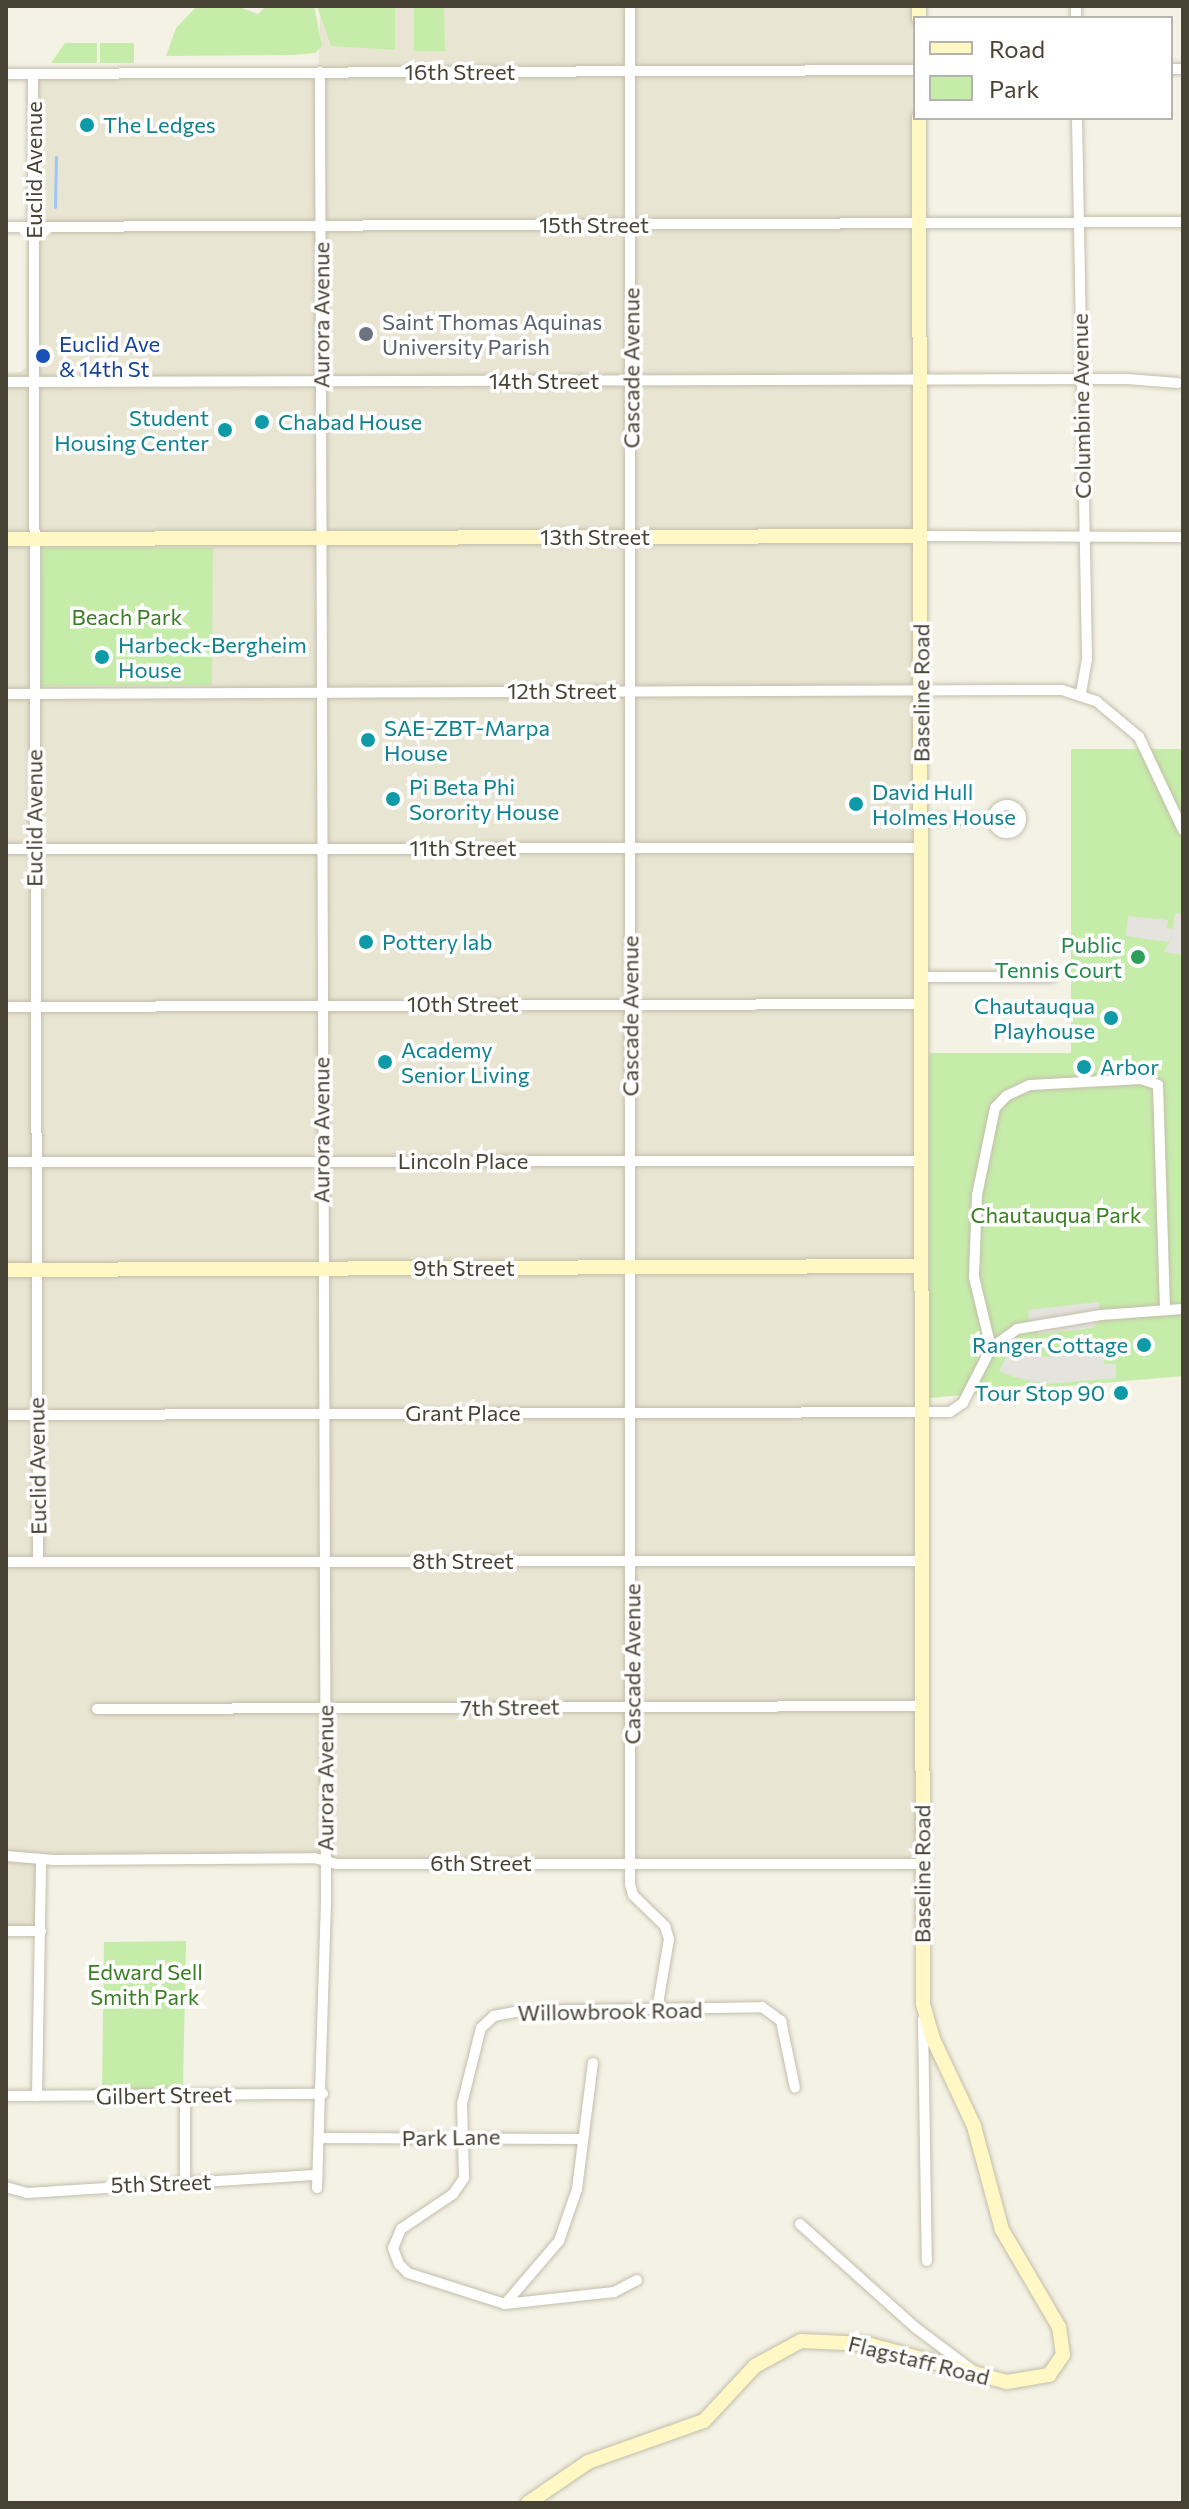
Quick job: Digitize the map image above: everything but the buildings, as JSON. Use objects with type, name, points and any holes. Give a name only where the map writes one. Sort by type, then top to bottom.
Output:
[{"type":"street","name":"Cascade Avenue","points":[[630,6],[631,1862],[633,1895],[665,1926],[669,1939],[657,2010]]},
{"type":"street","name":"16th Street","points":[[6,74],[913,70]]},
{"type":"street","name":"Aurora Avenue","points":[[317,2188],[322,2138],[325,1861],[320,72]]},
{"type":"street","name":"Euclid Avenue","points":[[33,74],[32,694],[38,1561]]},
{"type":"street","name":"Baseline Road","points":[[919,120],[920,1487],[927,2261]]},
{"type":"street","name":"Columbine Avenue","points":[[1077,120],[1078,380],[1087,659],[1081,694]]},
{"type":"street","name":"15th Street","points":[[6,227],[1183,222]]},
{"type":"street","name":"14th Street","points":[[6,382],[321,379],[631,382],[1078,380],[1178,383]]},
{"type":"street","name":"13th Street","points":[[6,539],[1183,537]]},
{"type":"street","name":"12th Street","points":[[6,694],[1041,689],[1081,694],[1113,713],[1146,745],[1183,830]]},
{"type":"street","points":[[920,819],[993,819]]},
{"type":"street","name":"11th Street","points":[[6,849],[920,848]]},
{"type":"street","points":[[920,977],[1051,977]]},
{"type":"street","name":"10th Street","points":[[6,1007],[629,1002],[920,1004]]},
{"type":"street","points":[[1165,1310],[1159,1090],[1154,1081],[1141,1079],[1030,1085],[1010,1093],[995,1108],[981,1170],[973,1241],[978,1309],[991,1348],[1002,1336],[1034,1323],[1183,1309]]},
{"type":"street","name":"Lincoln Place","points":[[6,1162],[921,1161]]},
{"type":"street","name":"9th Street","points":[[6,1270],[921,1266]]},
{"type":"street","name":"Grant Place","points":[[6,1415],[921,1412],[959,1407],[991,1348]]},
{"type":"street","name":"8th Street","points":[[6,1562],[921,1561]]},
{"type":"street","name":"7th Street","points":[[97,1709],[922,1706]]},
{"type":"street","name":"6th Street","points":[[6,1856],[41,1860],[922,1864]]},
{"type":"street","points":[[37,2096],[41,1860]]},
{"type":"street","points":[[6,1931],[41,1931]]},
{"type":"street","name":"Flagstaff Road","points":[[528,2503],[588,2462],[704,2421],[755,2366],[801,2341],[867,2344],[979,2378],[1022,2383],[1049,2375],[1063,2355],[1062,2337],[1002,2230],[974,2126],[923,2003]]},
{"type":"street","name":"Willowbrook Road","points":[[505,2304],[408,2273],[394,2256],[394,2240],[401,2229],[460,2187],[465,2167],[461,2137],[465,2091],[477,2037],[488,2020],[519,2011],[770,2009],[781,2021],[795,2088]]},
{"type":"street","points":[[505,2304],[559,2241],[577,2189],[580,2139],[593,2063]]},
{"type":"street","points":[[185,2093],[185,2182]]},
{"type":"street","name":"Gilbert Street","points":[[6,2096],[323,2094]]},
{"type":"street","name":"Park Lane","points":[[322,2138],[580,2139]]},
{"type":"street","name":"5th Street","points":[[6,2187],[27,2193],[317,2175]]},
{"type":"street","points":[[800,2224],[928,2337],[972,2366],[979,2378]]},
{"type":"street","points":[[505,2304],[614,2292],[637,2280]]},
{"type":"shaded area","points":[[320,6],[919,6],[919,16],[913,16],[913,120],[922,1864],[42,1860],[41,1931],[6,1931],[6,373],[21,372],[26,367],[28,70],[319,67]]},
{"type":"shaded area","points":[[1175,913],[1183,914],[1183,955],[1164,952],[1173,935],[1168,942],[1126,936],[1128,916],[1168,920],[1167,928],[1173,929]]},
{"type":"shaded area","points":[[1099,1302],[1099,1321],[1093,1328],[1038,1334],[1029,1324],[1028,1310]]},
{"type":"shaded area","points":[[1013,1345],[1045,1357],[1104,1351],[1104,1364],[1116,1364],[1116,1378],[1048,1384],[1014,1377],[999,1371]]},
{"type":"green space","points":[[197,6],[236,6],[258,14],[266,6],[314,6],[322,46],[315,53],[293,55],[166,56],[176,28]]},
{"type":"green space","points":[[317,6],[395,6],[395,50],[331,46]]},
{"type":"green space","points":[[414,6],[444,6],[445,51],[414,51]]},
{"type":"green space","points":[[65,43],[97,43],[97,63],[51,63]]},
{"type":"green space","points":[[100,43],[134,43],[134,63],[100,63]]},
{"type":"green space","name":"Beach Park","points":[[42,548],[213,548],[212,685],[41,686]]},
{"type":"green space","name":"Chautauqua Park","points":[[1071,749],[1183,749],[1183,1376],[929,1398],[929,1053],[1071,1053]]},
{"type":"green space","name":"Edward Sell Smith Park","points":[[186,1941],[183,2089],[102,2090],[104,1942]]},
{"type":"waterway","points":[[55,207],[56,157]]},
{"type":"place","name":"The Ledges","points":[[87,125]]},
{"type":"place","name":"Saint Thomas Aquinas University Parish","points":[[366,334]]},
{"type":"place","name":"Euclid Ave & 14th St","points":[[43,356]]},
{"type":"place","name":"Chabad House","points":[[262,422]]},
{"type":"place","name":"Student Housing Center","points":[[225,430]]},
{"type":"place","name":"Harbeck-Bergheim House","points":[[102,657]]},
{"type":"place","name":"SAE-ZBT-Marpa House","points":[[368,740]]},
{"type":"place","name":"Pi Beta Phi Sorority House","points":[[393,799]]},
{"type":"place","name":"David Hull Holmes House","points":[[856,804]]},
{"type":"place","name":"Pottery lab","points":[[366,942]]},
{"type":"place","name":"Public Tennis Court","points":[[1138,957]]},
{"type":"place","name":"Chautauqua Playhouse","points":[[1111,1018]]},
{"type":"place","name":"Academy Senior Living","points":[[385,1062]]},
{"type":"place","name":"Arbor","points":[[1084,1067]]},
{"type":"place","name":"Ranger Cottage","points":[[1144,1345]]},
{"type":"place","name":"Tour Stop 90","points":[[1121,1393]]}]
